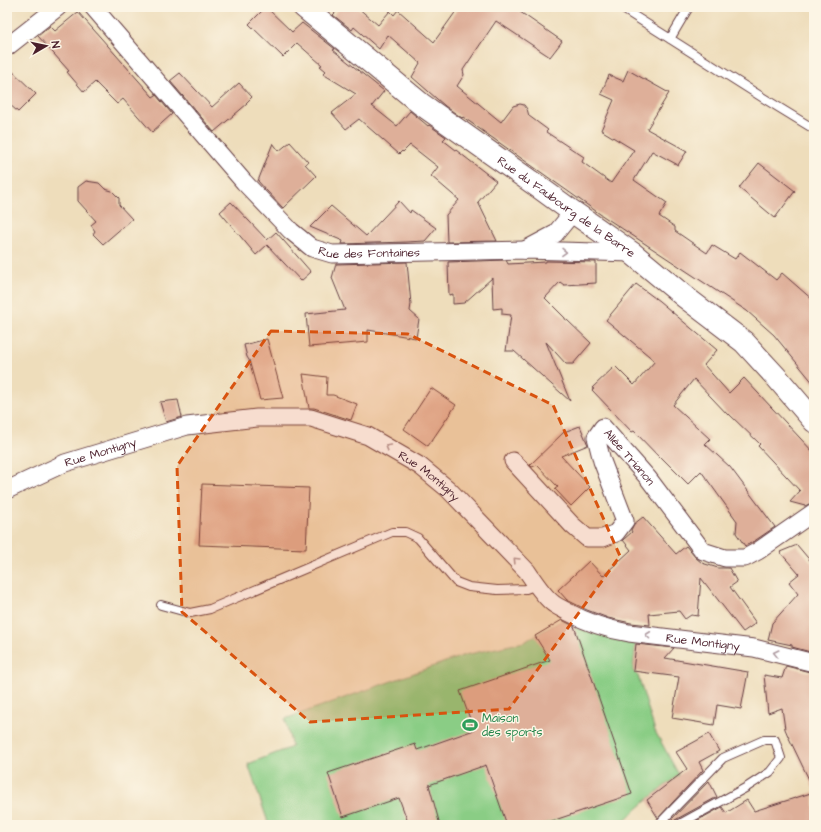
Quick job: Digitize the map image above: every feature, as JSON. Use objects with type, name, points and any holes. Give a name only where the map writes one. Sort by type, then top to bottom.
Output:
[{"type":"main road","name":"Rue du Faubourg de la Barre","points":[[304,7],[421,104],[632,253],[685,297],[744,342],[778,379],[814,422]]},
{"type":"street","points":[[7,47],[58,7]]},
{"type":"street","name":"Rue des Fontaines","points":[[93,7],[244,182],[291,231],[312,248],[332,254],[525,250],[632,253]]},
{"type":"street","points":[[525,250],[555,234],[573,212]]},
{"type":"street","name":"Rue Montigny","points":[[7,490],[65,463],[187,426],[257,418],[311,418],[368,436],[420,466],[453,494],[527,571],[536,585],[553,604],[590,622],[613,630],[754,648],[814,663]]},
{"type":"street","name":"Allée Trianon","points":[[513,461],[572,525],[587,538],[603,538],[616,533],[625,521],[602,461],[596,437],[603,427],[648,478],[702,551],[725,558],[745,558],[758,551],[814,512]]},
{"type":"lane","points":[[620,7],[814,129]]},
{"type":"lane","points":[[670,39],[689,7]]},
{"type":"lane","points":[[161,605],[190,613],[210,609],[392,532],[405,532],[418,538],[456,582],[469,587],[497,590],[526,589],[536,585]]},
{"type":"lane","points":[[658,825],[724,758],[764,740],[775,740],[781,758],[770,772],[747,787],[678,825]]},
{"type":"highlighted area","points":[[271,331],[408,334],[553,405],[620,556],[509,709],[310,722],[182,612],[177,466]]},
{"type":"green space","name":"Maison des sports","points":[[563,620],[575,627],[607,637],[636,641],[633,671],[638,676],[655,731],[679,775],[647,800],[619,825],[269,825],[248,764],[292,747],[285,719],[465,655],[524,642]]},
{"type":"building","points":[[266,7],[292,32],[302,23],[384,91],[372,106],[397,126],[410,111],[428,126],[429,125],[446,137],[443,140],[496,181],[478,202],[497,241],[447,242],[446,215],[459,200],[431,176],[438,167],[410,145],[399,154],[359,119],[346,129],[332,113],[356,94],[323,74],[326,71],[320,66],[322,65],[297,43],[283,57],[249,24]]},
{"type":"building","points":[[341,7],[357,7],[378,25],[390,11],[394,15],[398,10],[434,42],[459,7],[513,7],[562,41],[560,44],[550,57],[496,21],[463,70],[464,75],[457,86],[501,122],[513,106],[520,104],[524,105],[529,116],[548,130],[546,132],[584,157],[582,162],[611,183],[634,150],[601,130],[614,100],[601,94],[609,75],[623,81],[628,70],[669,93],[647,129],[687,151],[678,165],[652,151],[634,180],[667,203],[659,216],[675,227],[675,231],[707,253],[712,245],[735,259],[740,252],[776,280],[782,273],[814,301],[814,384],[774,335],[747,311],[600,214],[463,117],[462,118],[445,106],[412,77],[420,63],[388,35],[379,49],[354,27],[352,30],[333,15]]},
{"type":"building","points":[[78,12],[153,97],[156,95],[172,114],[152,132],[123,99],[117,104],[95,82],[84,92],[67,72],[69,71],[38,36],[50,26],[55,31]]},
{"type":"building","points":[[7,66],[36,94],[18,112],[7,102]]},
{"type":"building","points":[[180,73],[212,107],[239,83],[252,97],[246,103],[247,104],[214,132],[170,81]]},
{"type":"building","points":[[290,142],[308,162],[305,164],[316,176],[283,208],[258,181],[273,143],[279,151]]},
{"type":"building","points":[[759,163],[795,191],[775,218],[739,188]]},
{"type":"building","points":[[86,181],[99,183],[105,189],[112,191],[119,198],[119,205],[132,219],[103,244],[93,234],[95,231],[91,225],[96,221],[78,201],[78,187]]},
{"type":"building","points":[[399,201],[410,213],[411,210],[436,228],[425,241],[342,244],[343,241],[310,227],[331,206],[366,236]]},
{"type":"building","points":[[231,202],[267,240],[276,232],[311,272],[301,281],[267,245],[256,255],[220,212]]},
{"type":"building","points":[[506,260],[508,264],[546,261],[596,262],[596,283],[564,285],[560,282],[545,298],[591,343],[573,364],[566,364],[546,342],[570,401],[514,351],[506,351],[511,315],[502,314],[502,308],[493,309],[492,278],[464,303],[453,304],[453,294],[449,295],[448,262]]},
{"type":"building","points":[[407,262],[411,304],[410,311],[419,319],[416,338],[368,330],[368,342],[309,347],[306,314],[345,310],[332,278],[336,264]]},
{"type":"building","points":[[636,284],[659,301],[717,350],[704,365],[729,393],[744,378],[814,453],[814,502],[805,506],[790,502],[800,491],[758,446],[760,444],[729,414],[728,415],[694,379],[673,405],[710,439],[705,444],[730,467],[775,527],[745,546],[736,533],[737,521],[701,471],[688,484],[634,431],[632,432],[592,390],[594,389],[592,388],[615,366],[634,385],[655,361],[606,320]]},
{"type":"building","points":[[267,339],[283,398],[260,400],[244,345]]},
{"type":"building","points":[[303,374],[327,377],[326,395],[333,395],[357,404],[351,420],[314,408],[309,408]]},
{"type":"building","points":[[431,388],[456,405],[428,446],[404,429]]},
{"type":"building","points":[[178,400],[182,417],[166,422],[160,402]]},
{"type":"building","points":[[580,426],[588,445],[561,456],[590,487],[571,506],[555,489],[558,487],[537,465],[532,467],[530,465],[564,432]]},
{"type":"building","points":[[202,484],[309,488],[306,549],[199,545]]},
{"type":"building","points":[[643,517],[676,554],[686,546],[702,563],[718,568],[729,568],[737,582],[730,587],[756,623],[743,632],[701,578],[698,616],[691,615],[685,619],[679,611],[649,614],[650,625],[608,618],[567,600],[558,590],[589,561],[603,576],[631,550],[623,540],[632,532],[631,530],[634,524]]},
{"type":"building","points":[[797,545],[813,564],[814,563],[814,653],[792,647],[792,645],[768,640],[772,623],[798,594],[789,582],[799,574],[780,552]]},
{"type":"building","name":"Maison des sports","points":[[562,620],[574,626],[632,794],[540,825],[507,825],[486,765],[429,785],[440,825],[409,825],[399,798],[343,817],[328,773],[415,744],[417,750],[474,730],[460,691],[550,660],[535,636]]},
{"type":"building","points":[[636,644],[674,648],[665,658],[748,672],[741,709],[717,705],[714,725],[672,718],[679,677],[633,671]]},
{"type":"building","points":[[786,666],[814,673],[814,790],[785,729],[782,708],[768,713],[764,675],[782,678]]},
{"type":"building","points":[[709,734],[719,751],[699,762],[703,770],[658,818],[647,800],[687,769],[676,752]]},
{"type":"building","points":[[709,781],[717,797],[675,820],[673,825],[666,825]]},
{"type":"building","points":[[814,792],[814,825],[689,825],[722,807],[726,813],[747,800],[754,811]]},
{"type":"place","name":"Maison des sports","points":[[470,725]]}]
